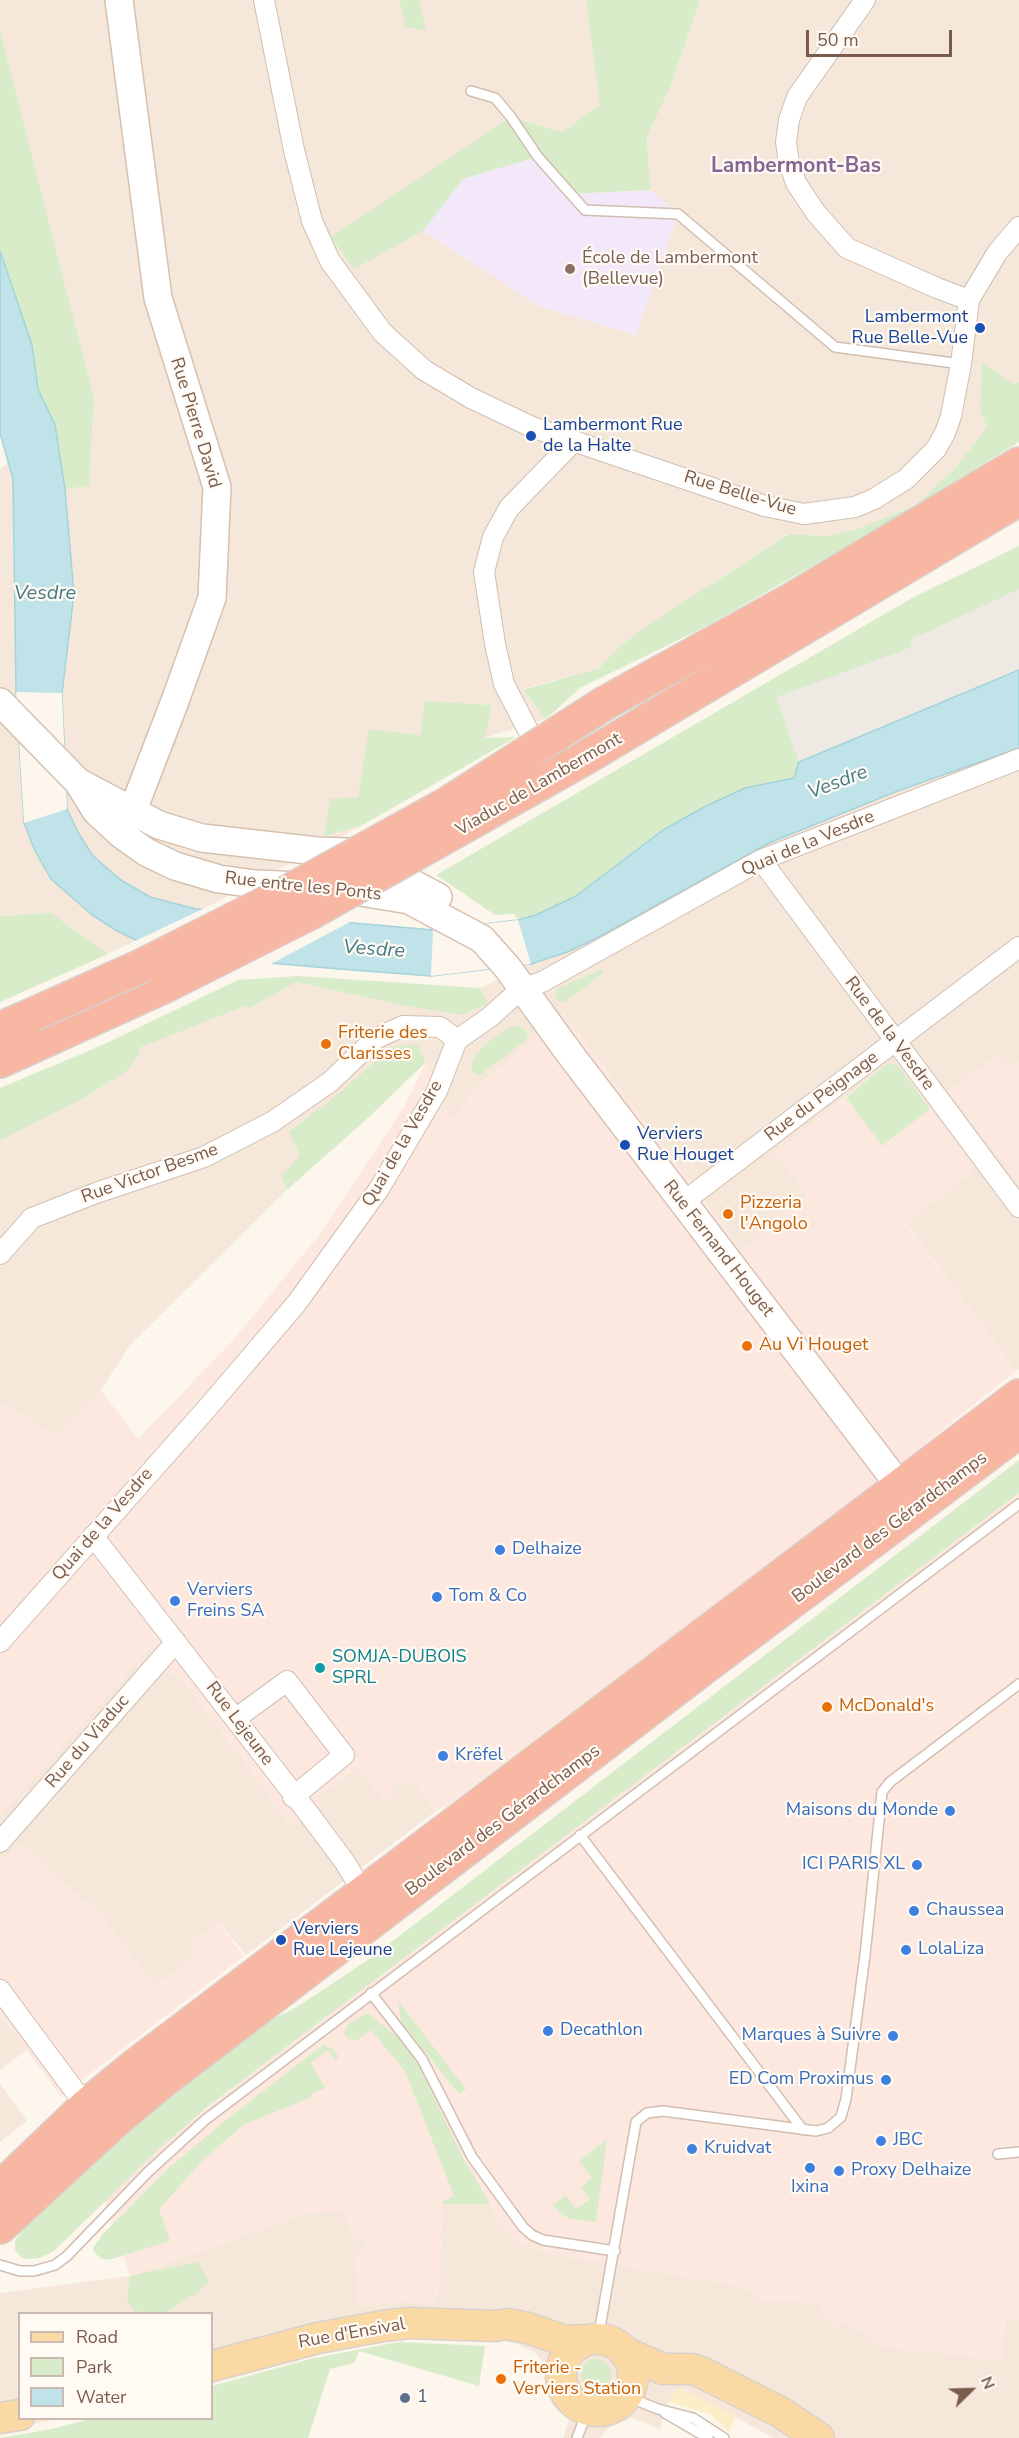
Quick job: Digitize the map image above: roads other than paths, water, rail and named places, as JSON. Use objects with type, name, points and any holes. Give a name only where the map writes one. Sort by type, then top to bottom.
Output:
[{"type":"highway","name":"Viaduc de Lambermont","points":[[38,1029],[136,968],[284,894],[447,804],[605,703],[793,599],[1019,464]]},
{"type":"highway","name":"Viaduc de Lambermont","points":[[38,1029],[167,985],[281,928],[446,838],[585,758],[1019,500]]},
{"type":"highway","points":[[973,527],[1019,515]]},
{"type":"highway","points":[[0,1029],[38,1029]]},
{"type":"highway","points":[[0,1061],[38,1029]]},
{"type":"highway","name":"Boulevard des Gérardchamps","points":[[0,2188],[86,2106],[136,2065],[371,1904],[908,1497],[1019,1396]]},
{"type":"highway","name":"Boulevard des Gérardchamps","points":[[908,1497],[1019,1431]]},
{"type":"highway","name":"Boulevard des Gérardchamps","points":[[0,2227],[81,2151],[371,1904]]},
{"type":"main road","name":"Rue d'Ensival","points":[[213,2366],[308,2341],[382,2326],[508,2324],[528,2328],[565,2341],[604,2344],[663,2369],[692,2369],[703,2373],[780,2412],[819,2438]]},
{"type":"main road","name":"Rue d'Ensival","points":[[495,2326],[536,2345],[545,2353],[562,2382],[581,2430]]},
{"type":"main road","points":[[562,2382],[561,2364],[572,2348],[604,2344],[632,2371],[627,2394]]},
{"type":"main road","points":[[581,2430],[601,2410],[612,2407],[663,2369]]},
{"type":"main road","points":[[0,2418],[18,2415]]},
{"type":"street","name":"Rue Pierre David","points":[[119,0],[158,297],[166,329],[217,487],[212,598],[197,644],[133,810],[121,834]]},
{"type":"street","points":[[264,0],[294,150],[312,221],[330,261],[355,298],[383,333],[424,370],[471,398],[532,427],[574,441],[509,508],[493,537],[484,572],[495,644],[504,684],[530,734]]},
{"type":"street","points":[[865,0],[797,97],[789,120],[786,142],[789,163],[796,183],[816,213],[847,248],[969,300]]},
{"type":"street","name":"Rue Belle-Vue","points":[[574,441],[765,506],[804,514],[855,507],[874,499],[906,479],[936,449],[945,433],[951,416],[961,364],[969,300],[997,253],[1019,226]]},
{"type":"street","name":"Rue entre les Ponts","points":[[9,710],[72,775],[96,811],[121,834],[146,852],[175,866],[219,879],[255,884],[356,890],[398,898],[426,908],[473,931]]},
{"type":"street","name":"Quai de la Vesdre","points":[[0,1642],[296,1304],[366,1209],[437,1091],[457,1040],[490,1017],[521,989],[562,972],[761,860],[1019,759]]},
{"type":"street","name":"Rue entre les Ponts","points":[[72,775],[159,825],[202,838],[317,851],[347,852],[384,859],[406,880],[448,903],[507,967],[521,989]]},
{"type":"street","name":"Rue de la Vesdre","points":[[761,860],[894,1042],[1019,1207]]},
{"type":"street","name":"Rue du Peignage","points":[[682,1203],[1019,947]]},
{"type":"street","name":"Rue Fernand Houget","points":[[521,989],[908,1497]]},
{"type":"street","name":"Rue Victor Besme","points":[[0,1254],[32,1218],[96,1193],[204,1157],[273,1122],[330,1082],[375,1040],[403,1026],[440,1027],[457,1040]]},
{"type":"street","name":"Rue Lejeune","points":[[93,1536],[344,1861],[371,1904]]},
{"type":"street","name":"Rue du Viaduc","points":[[0,1842],[176,1642]]},
{"type":"street","points":[[235,1719],[287,1681],[344,1755],[293,1797]]},
{"type":"street","points":[[0,1990],[86,2106]]},
{"type":"lane","points":[[471,91],[495,98],[538,157],[585,210],[678,214],[835,347],[961,364]]},
{"type":"lane","points":[[0,2265],[20,2271],[34,2271],[55,2265],[67,2256],[148,2172],[205,2120],[1019,1504]]},
{"type":"lane","points":[[604,2344],[633,2127],[638,2119],[647,2113],[663,2110],[816,2131],[828,2128],[841,2117],[845,2107],[865,1955],[884,1788],[1019,1684]]},
{"type":"lane","points":[[580,1835],[803,2130]]},
{"type":"lane","points":[[372,1993],[422,2059],[472,2157],[523,2227],[543,2240],[615,2251]]},
{"type":"lane","points":[[998,2154],[1019,2152]]},
{"type":"lane","points":[[627,2394],[708,2438]]},
{"type":"lane","points":[[658,2409],[693,2418],[724,2438]]},
{"type":"water","name":"Vesdre","points":[[0,251],[32,345],[38,389],[55,425],[65,489],[74,594],[62,693],[67,809],[93,856],[121,880],[150,897],[196,909],[433,930],[518,920],[536,915],[576,896],[663,830],[706,806],[745,788],[794,778],[799,762],[1019,670],[1019,748],[895,792],[769,843],[597,938],[570,951],[531,964],[431,976],[339,969],[165,954],[117,931],[91,914],[51,879],[35,851],[24,823],[16,692],[13,479],[0,433]]},
{"type":"place","name":"École de Lambermont (Bellevue)","points":[[570,269]]},
{"type":"place","name":"Lambermont Rue Belle-Vue","points":[[980,328]]},
{"type":"place","name":"Lambermont Rue de la Halte","points":[[531,436]]},
{"type":"place","name":"Friterie des Clarisses","points":[[326,1044]]},
{"type":"place","name":"Verviers Rue Houget","points":[[625,1145]]},
{"type":"place","name":"Pizzeria l'Angolo","points":[[728,1214]]},
{"type":"place","name":"Au Vi Houget","points":[[747,1346]]},
{"type":"place","name":"Delhaize","points":[[500,1550]]},
{"type":"place","name":"Tom & Co","points":[[437,1597]]},
{"type":"place","name":"Verviers Freins SA","points":[[175,1601]]},
{"type":"place","name":"SOMJA-DUBOIS SPRL","points":[[320,1668]]},
{"type":"place","name":"McDonald's","points":[[827,1707]]},
{"type":"place","name":"Krëfel","points":[[443,1756]]},
{"type":"place","name":"Maisons du Monde","points":[[950,1811]]},
{"type":"place","name":"ICI PARIS XL","points":[[917,1865]]},
{"type":"place","name":"Chaussea","points":[[914,1911]]},
{"type":"place","name":"Verviers Rue Lejeune","points":[[281,1940]]},
{"type":"place","name":"LolaLiza","points":[[906,1950]]},
{"type":"place","name":"Decathlon","points":[[548,2031]]},
{"type":"place","name":"Marques à Suivre","points":[[893,2036]]},
{"type":"place","name":"ED Com Proximus","points":[[886,2080]]},
{"type":"place","name":"JBC","points":[[881,2141]]},
{"type":"place","name":"Kruidvat","points":[[692,2149]]},
{"type":"place","name":"Ixina","points":[[810,2168]]},
{"type":"place","name":"Proxy Delhaize","points":[[839,2171]]},
{"type":"place","name":"Friterie - Verviers Station","points":[[501,2379]]},
{"type":"place","name":"1","points":[[405,2398]]},
{"type":"district","name":"Lambermont-Bas","points":[[796,167]]}]
